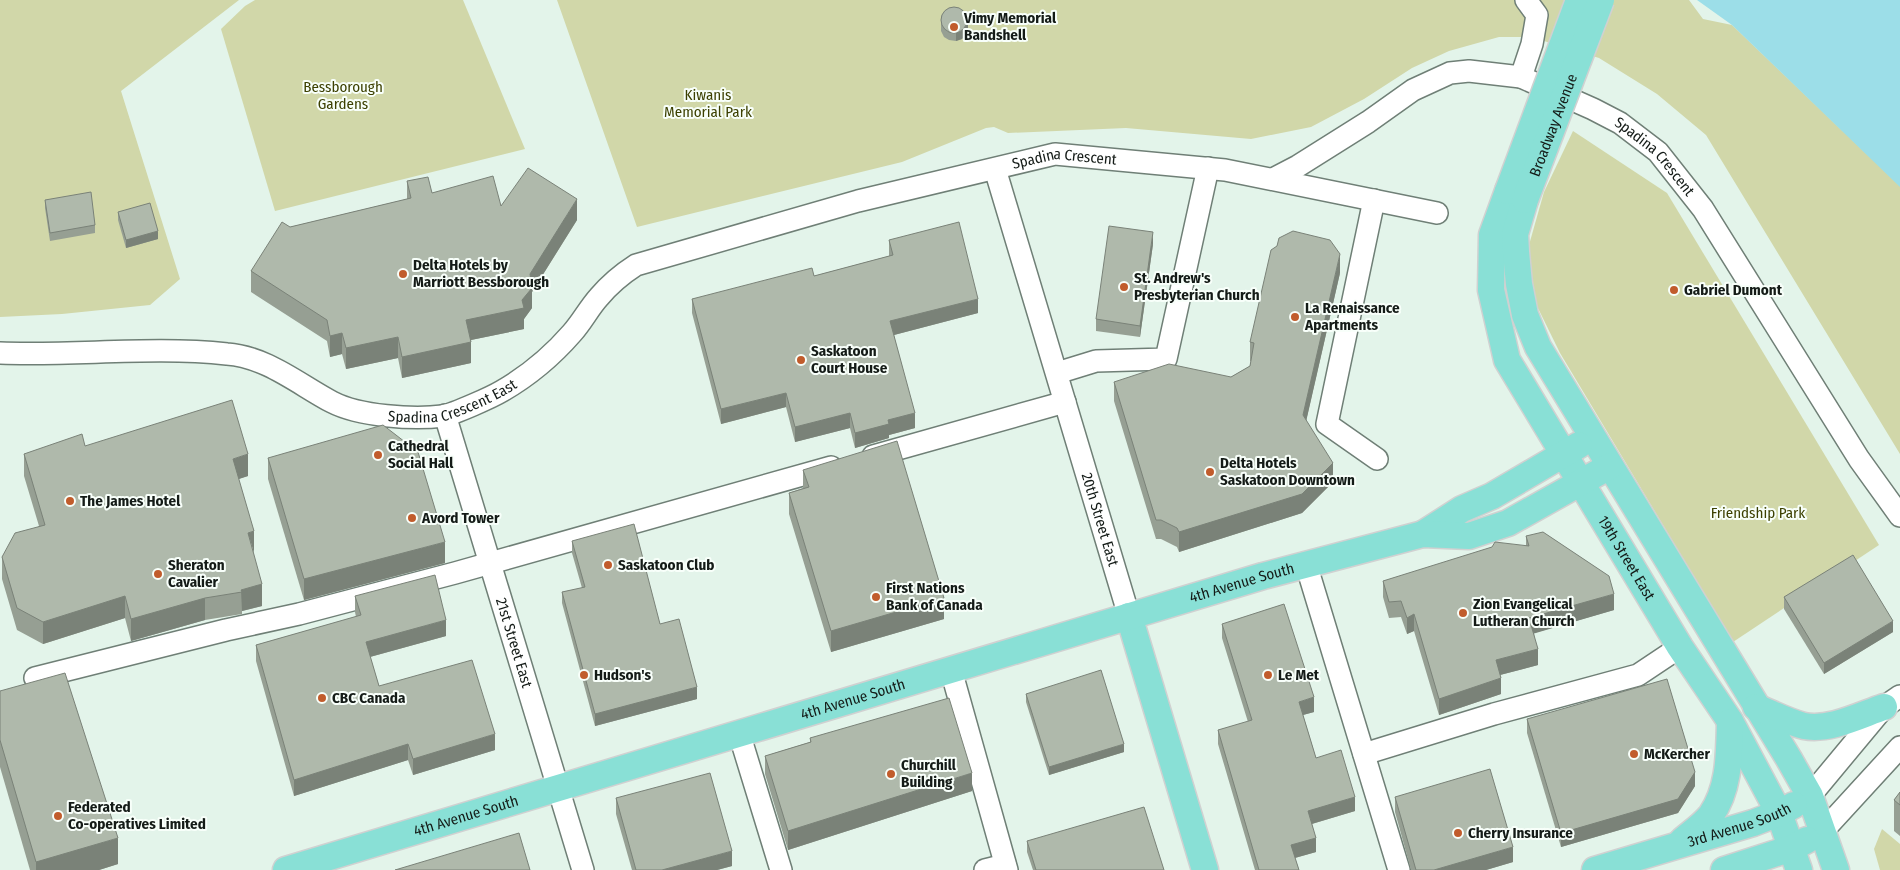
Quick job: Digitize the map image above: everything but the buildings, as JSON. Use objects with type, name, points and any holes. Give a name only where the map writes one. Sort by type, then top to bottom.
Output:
[{"type":"main road","name":"Broadway Avenue","points":[[1579,0],[1516,195],[1514,234],[1519,284],[1525,315],[1538,347],[1593,437]]},
{"type":"main road","name":"Broadway Avenue","points":[[1492,234],[1516,195],[1601,0]]},
{"type":"main road","name":"19th Street East","points":[[1492,234],[1491,290],[1507,360],[1680,647],[1730,721],[1779,813],[1795,859]]},
{"type":"main road","name":"4th Avenue South","points":[[1423,534],[1462,509],[1492,496],[1593,437]]},
{"type":"main road","points":[[1593,437],[1810,796],[1836,870]]},
{"type":"main road","name":"4th Avenue South","points":[[286,870],[1306,564],[1423,534],[1469,536],[1508,522],[1610,466]]},
{"type":"main road","name":"20th Street East","points":[[1129,616],[1205,870]]},
{"type":"main road","points":[[1756,707],[1805,726],[1820,726],[1892,701]]},
{"type":"main road","points":[[1677,846],[1710,816],[1721,796],[1729,766],[1730,721]]},
{"type":"main road","name":"3rd Avenue South","points":[[1595,870],[1779,813],[1810,796]]},
{"type":"main road","points":[[1724,870],[1795,859],[1823,831]]},
{"type":"street","points":[[1521,77],[1532,44],[1537,15],[1526,0]]},
{"type":"street","name":"Spadina Crescent","points":[[1273,179],[1298,166],[1368,122],[1413,90],[1450,73],[1470,72],[1521,77],[1620,123],[1658,152],[1703,209],[1859,459],[1900,516]]},
{"type":"street","name":"Spadina Crescent","points":[[858,201],[1055,154],[1208,168],[1273,179],[1437,213]]},
{"type":"street","points":[[1057,373],[1096,361],[1166,359],[1208,168]]},
{"type":"street","name":"20th Street East","points":[[995,169],[1129,616]]},
{"type":"street","points":[[1374,200],[1326,424],[1377,459]]},
{"type":"street","name":"Spadina Crescent East","points":[[0,353],[149,352],[226,354],[247,357],[275,369],[349,410],[404,417],[445,416],[501,391],[532,372],[572,333],[598,297],[616,278],[636,265],[858,201]]},
{"type":"street","points":[[35,678],[226,630],[299,614],[490,563],[1065,402]]},
{"type":"street","name":"21st Street East","points":[[445,416],[583,870]]},
{"type":"street","points":[[1306,564],[1399,870]]},
{"type":"street","points":[[1364,754],[1494,714],[1638,675],[1680,647]]},
{"type":"street","points":[[951,670],[999,868]]},
{"type":"street","name":"3rd Avenue South","points":[[1810,796],[1892,701]]},
{"type":"street","points":[[739,733],[781,870]]},
{"type":"street","points":[[1823,831],[1900,747]]},
{"type":"green space","points":[[0,0],[239,0],[121,91],[180,279],[150,305],[62,314],[0,317]]},
{"type":"green space","name":"Bessborough Gardens","points":[[255,0],[463,0],[525,149],[275,211],[221,29],[245,6]]},
{"type":"green space","name":"Kiwanis Memorial Park","points":[[557,0],[1689,0],[1703,19],[1732,25],[1900,186],[1900,454],[1706,135],[1657,94],[1599,58],[1531,37],[1499,37],[1449,51],[1412,68],[1364,99],[1311,127],[1251,139],[1126,128],[1008,133],[994,127],[986,128],[902,162],[637,227]]},
{"type":"green space","name":"Friendship Park","points":[[1573,131],[1667,193],[1879,545],[1733,642],[1560,353],[1533,298],[1527,252],[1544,192]]},
{"type":"green space","points":[[1882,829],[1900,844],[1900,870],[1880,870],[1874,849]]},
{"type":"water","points":[[1697,0],[1900,0],[1900,187],[1732,25]]},
{"type":"place","name":"Vimy Memorial Bandshell","points":[[954,27]]},
{"type":"place","name":"Delta Hotels by Marriott Bessborough","points":[[403,274]]},
{"type":"place","name":"St. Andrew's Presbyterian Church","points":[[1124,287]]},
{"type":"place","name":"Gabriel Dumont","points":[[1674,290]]},
{"type":"place","name":"La Renaissance Apartments","points":[[1295,317]]},
{"type":"place","name":"Saskatoon Court House","points":[[801,360]]},
{"type":"place","name":"Cathedral Social Hall","points":[[378,455]]},
{"type":"place","name":"Delta Hotels Saskatoon Downtown","points":[[1210,472]]},
{"type":"place","name":"The James Hotel","points":[[70,501]]},
{"type":"place","name":"Avord Tower","points":[[412,518]]},
{"type":"place","name":"Saskatoon Club","points":[[608,565]]},
{"type":"place","name":"Sheraton Cavalier","points":[[158,574]]},
{"type":"place","name":"First Nations Bank of Canada","points":[[876,597]]},
{"type":"place","name":"Zion Evangelical Lutheran Church","points":[[1463,613]]},
{"type":"place","name":"Hudson's","points":[[584,675]]},
{"type":"place","name":"Le Met","points":[[1268,675]]},
{"type":"place","name":"CBC Canada","points":[[322,698]]},
{"type":"place","name":"McKercher","points":[[1634,754]]},
{"type":"place","name":"Churchill Building","points":[[891,774]]},
{"type":"place","name":"Federated Co-operatives Limited","points":[[58,816]]},
{"type":"place","name":"Cherry Insurance","points":[[1458,833]]}]
